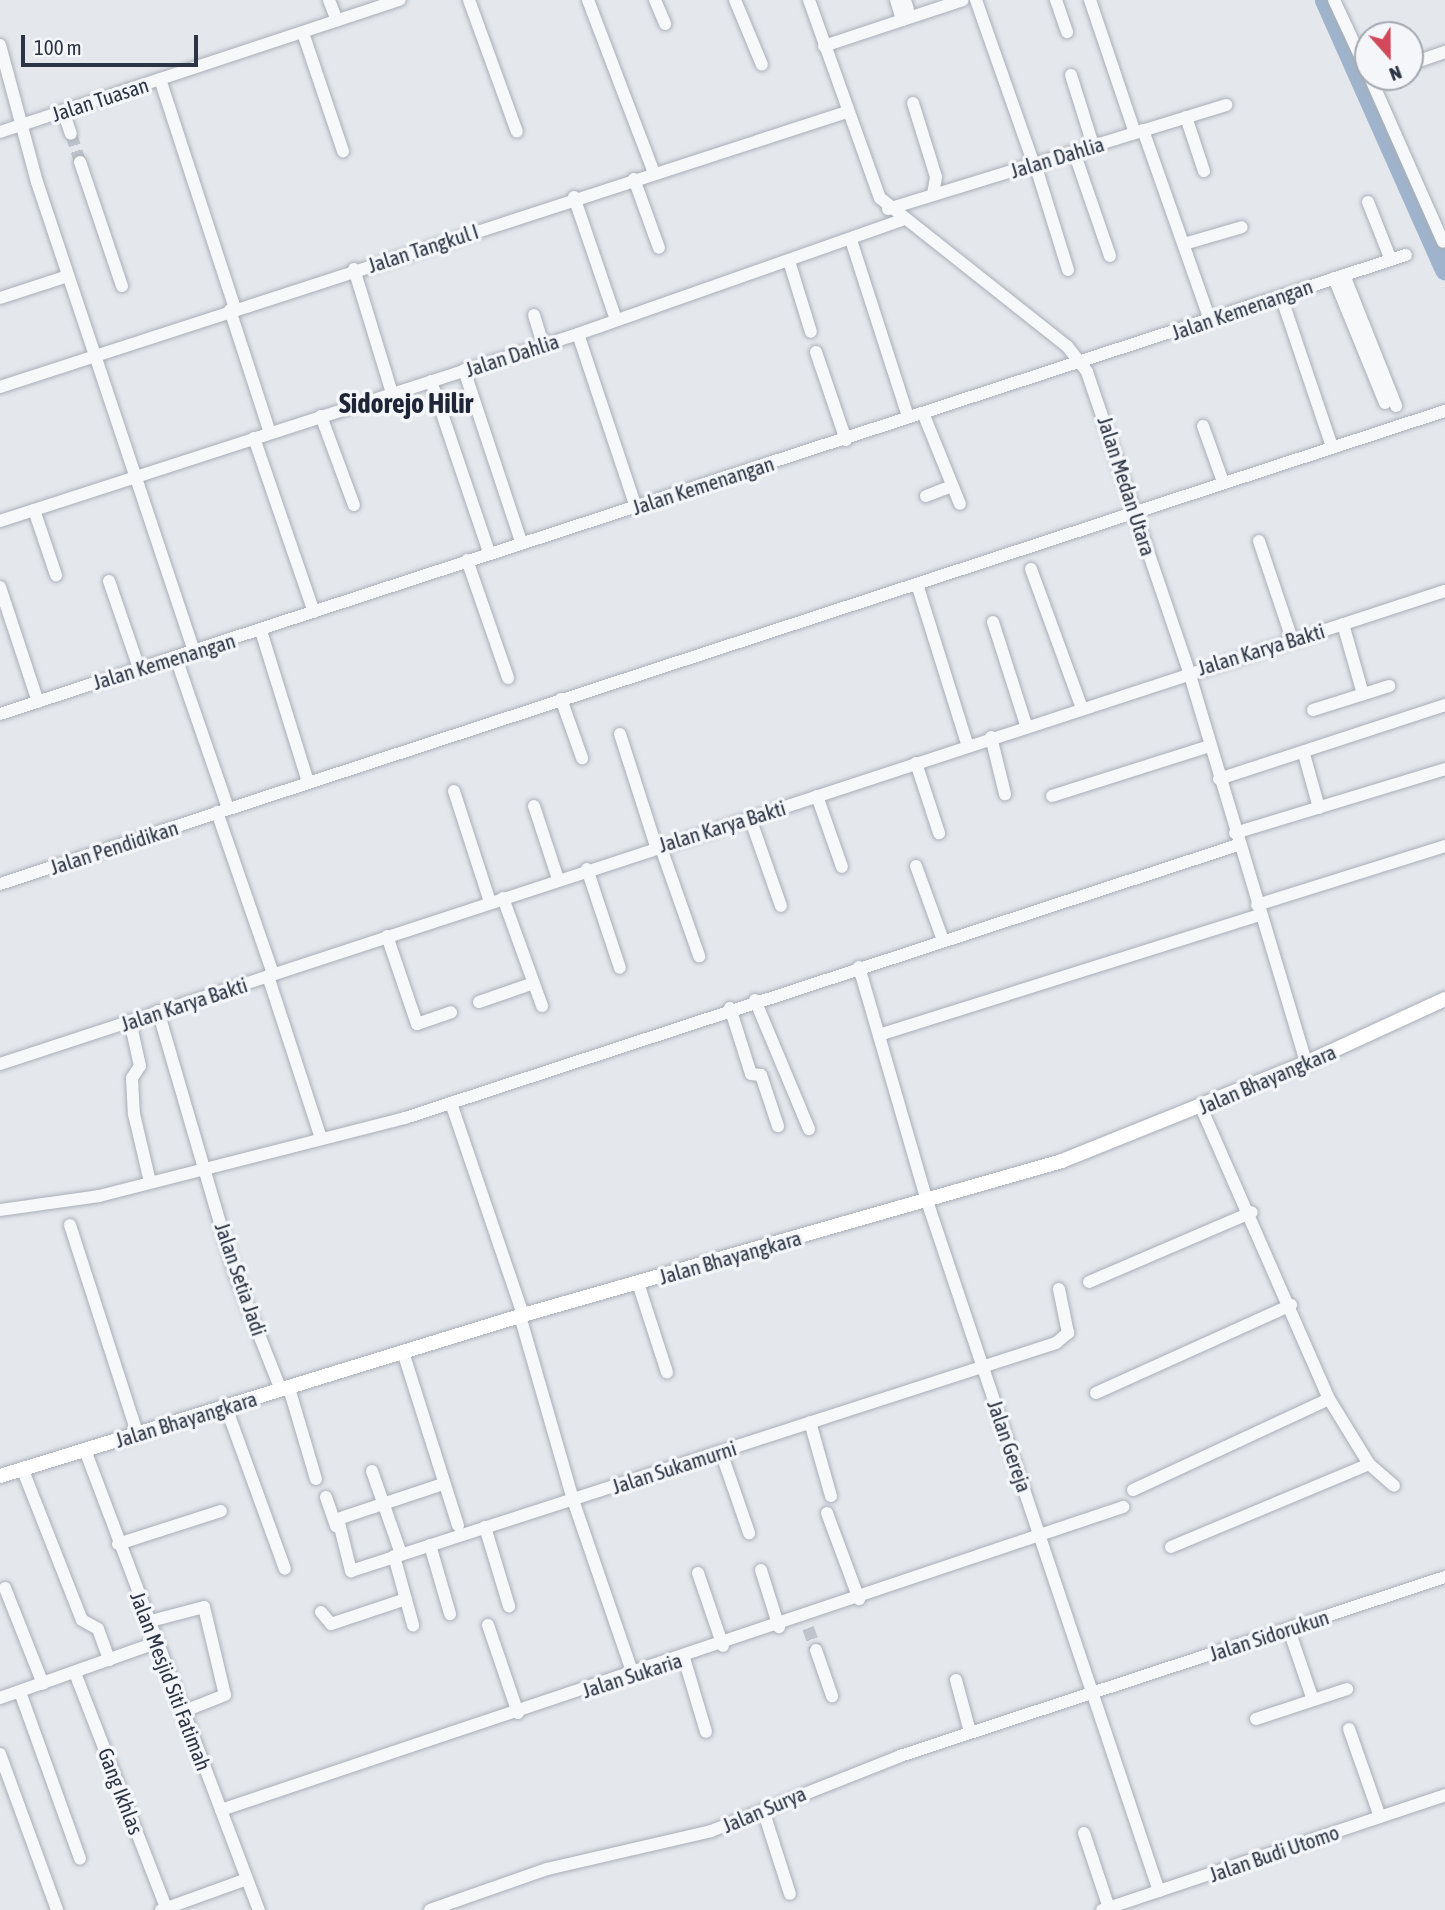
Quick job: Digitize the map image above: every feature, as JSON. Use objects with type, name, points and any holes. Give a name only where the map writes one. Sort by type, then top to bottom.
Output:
[{"type":"main road","name":"Jalan Bhayangkara","points":[[0,1476],[522,1316],[1062,1161],[1306,1063],[1445,999]]},
{"type":"street","points":[[330,0],[337,21]]},
{"type":"street","points":[[469,0],[517,132]]},
{"type":"street","points":[[588,0],[654,173]]},
{"type":"street","points":[[655,0],[665,23]]},
{"type":"street","points":[[736,0],[762,65]]},
{"type":"street","points":[[809,0],[870,178],[888,209],[1083,363]]},
{"type":"street","points":[[896,0],[905,10]]},
{"type":"street","points":[[824,46],[905,10],[962,0]]},
{"type":"street","points":[[976,0],[1035,164],[1068,270]]},
{"type":"street","points":[[1056,0],[1066,32]]},
{"type":"street","points":[[1090,0],[1184,244],[1210,320]]},
{"type":"street","points":[[1334,0],[1354,43]]},
{"type":"street","name":"Jalan Tuasan","points":[[0,132],[396,1]]},
{"type":"street","points":[[303,33],[343,151]]},
{"type":"street","points":[[0,45],[20,125],[93,355],[194,652]]},
{"type":"street","points":[[1424,60],[1445,53]]},
{"type":"street","points":[[1072,75],[1093,145]]},
{"type":"street","points":[[160,79],[270,433]]},
{"type":"street","points":[[1376,91],[1443,242]]},
{"type":"street","points":[[913,103],[936,177],[933,194]]},
{"type":"street","name":"Jalan Dahlia","points":[[888,209],[1226,105]]},
{"type":"street","points":[[63,111],[71,134]]},
{"type":"street","name":"Jalan Tangkul I","points":[[0,387],[574,197],[847,112]]},
{"type":"street","points":[[1186,117],[1204,170]]},
{"type":"street","points":[[1074,152],[1110,256]]},
{"type":"street","points":[[80,162],[122,286]]},
{"type":"street","points":[[634,178],[659,248]]},
{"type":"street","points":[[574,197],[616,320]]},
{"type":"street","points":[[1368,202],[1391,260]]},
{"type":"street","name":"Jalan Dahlia","points":[[0,521],[578,334],[851,240],[901,220]]},
{"type":"street","points":[[1184,244],[1242,227]]},
{"type":"street","points":[[851,240],[908,417]]},
{"type":"street","name":"Jalan Kemenangan","points":[[0,714],[261,631],[522,541],[846,440],[908,417],[1083,363],[1406,255]]},
{"type":"street","points":[[789,261],[811,332]]},
{"type":"street","points":[[354,269],[393,394]]},
{"type":"street","points":[[0,298],[68,276]]},
{"type":"street","points":[[1339,277],[1390,404]]},
{"type":"street","points":[[1281,296],[1332,447]]},
{"type":"street","points":[[534,315],[543,344]]},
{"type":"street","points":[[578,334],[636,507]]},
{"type":"street","points":[[816,352],[846,440]]},
{"type":"street","name":"Jalan Medan Utara","points":[[1083,363],[1136,511],[1188,672],[1306,1063]]},
{"type":"street","points":[[464,370],[522,541]]},
{"type":"street","points":[[431,381],[489,552]]},
{"type":"street","points":[[223,810],[1445,411]]},
{"type":"street","points":[[923,413],[960,504]]},
{"type":"street","points":[[321,416],[354,506]]},
{"type":"street","points":[[1203,426],[1223,482]]},
{"type":"street","points":[[254,438],[314,612]]},
{"type":"street","points":[[926,496],[952,486]]},
{"type":"street","points":[[34,510],[57,575]]},
{"type":"street","points":[[1258,541],[1292,639]]},
{"type":"street","points":[[467,560],[508,678]]},
{"type":"street","points":[[1031,569],[1081,706]]},
{"type":"street","points":[[109,581],[139,668]]},
{"type":"street","points":[[917,584],[967,744]]},
{"type":"street","points":[[0,587],[38,702]]},
{"type":"street","name":"Jalan Karya Bakti","points":[[0,1064],[658,845],[817,796],[1081,706],[1445,591]]},
{"type":"street","points":[[993,622],[1026,725]]},
{"type":"street","points":[[1343,624],[1363,694]]},
{"type":"street","points":[[261,631],[308,782]]},
{"type":"street","points":[[176,658],[321,1138]]},
{"type":"street","points":[[1313,710],[1389,686]]},
{"type":"street","points":[[562,699],[582,758]]},
{"type":"street","points":[[1219,779],[1304,754],[1445,705]]},
{"type":"street","points":[[621,734],[699,956]]},
{"type":"street","points":[[991,737],[1005,794]]},
{"type":"street","points":[[1052,796],[1210,746]]},
{"type":"street","points":[[1304,754],[1319,808]]},
{"type":"street","points":[[916,763],[939,832]]},
{"type":"street","points":[[0,1210],[150,1182],[451,1103],[755,1000],[943,940],[1319,808],[1445,769]]},
{"type":"street","points":[[454,791],[490,902]]},
{"type":"street","points":[[817,796],[842,867]]},
{"type":"street","points":[[534,806],[558,879]]},
{"type":"street","name":"Jalan Pendidikan","points":[[0,884],[223,810]]},
{"type":"street","points":[[750,818],[781,906]]},
{"type":"street","points":[[879,1035],[1445,846]]},
{"type":"street","points":[[916,866],[943,940]]},
{"type":"street","points":[[587,869],[620,968]]},
{"type":"street","points":[[503,898],[542,1006]]},
{"type":"street","points":[[387,936],[417,1024],[451,1012]]},
{"type":"street","name":"Jalan Gereja","points":[[859,967],[927,1201],[1042,1535],[1159,1891]]},
{"type":"street","points":[[479,1002],[534,983]]},
{"type":"street","points":[[755,1000],[808,1129]]},
{"type":"street","points":[[730,1009],[751,1074],[761,1075],[778,1126]]},
{"type":"street","name":"Jalan Setia Jadi","points":[[158,1011],[207,1167],[235,1274],[285,1389],[316,1479]]},
{"type":"street","points":[[130,1021],[140,1066],[132,1079],[134,1114],[150,1182]]},
{"type":"street","points":[[451,1103],[522,1316],[573,1500],[633,1674]]},
{"type":"street","points":[[1200,1107],[1251,1212],[1329,1399],[1369,1464],[1394,1486]]},
{"type":"street","points":[[1089,1282],[1251,1212]]},
{"type":"street","points":[[69,1225],[136,1433]]},
{"type":"street","points":[[638,1283],[667,1372]]},
{"type":"street","name":"Jalan Sukamurni","points":[[336,1526],[351,1571],[721,1452],[1065,1339],[1059,1289]]},
{"type":"street","points":[[1096,1393],[1291,1306]]},
{"type":"street","points":[[403,1352],[458,1525]]},
{"type":"street","points":[[1133,1490],[1329,1399]]},
{"type":"street","points":[[226,1407],[285,1569]]},
{"type":"street","points":[[810,1422],[831,1496]]},
{"type":"street","name":"Jalan Mesjid Siti Fatimah","points":[[85,1450],[147,1622],[259,1910]]},
{"type":"street","points":[[721,1452],[749,1533]]},
{"type":"street","points":[[1171,1547],[1369,1464]]},
{"type":"street","points":[[22,1468],[82,1620],[98,1629],[109,1660]]},
{"type":"street","points":[[372,1471],[397,1555],[413,1625]]},
{"type":"street","points":[[336,1526],[338,1519],[443,1484]]},
{"type":"street","points":[[326,1497],[336,1526]]},
{"type":"street","name":"Jalan Sukaria","points":[[222,1810],[779,1627],[806,1623],[859,1599],[1123,1507]]},
{"type":"street","points":[[118,1544],[221,1511]]},
{"type":"street","points":[[827,1513],[859,1599]]},
{"type":"street","points":[[485,1527],[509,1606]]},
{"type":"street","points":[[430,1545],[450,1614]]},
{"type":"street","points":[[761,1570],[779,1627]]},
{"type":"street","points":[[698,1573],[723,1646]]},
{"type":"street","name":"Jalan Sidorukun","points":[[1093,1692],[1445,1577]]},
{"type":"street","points":[[5,1588],[43,1684]]},
{"type":"street","points":[[321,1612],[331,1624],[406,1599]]},
{"type":"street","points":[[147,1622],[204,1607],[225,1695],[182,1712]]},
{"type":"street","points":[[488,1625],[518,1713]]},
{"type":"street","points":[[1289,1630],[1313,1700]]},
{"type":"street","points":[[0,1698],[155,1643]]},
{"type":"street","points":[[816,1650],[832,1696]]},
{"type":"street","points":[[684,1658],[706,1732]]},
{"type":"street","name":"Gang Ikhlas","points":[[75,1673],[164,1909]]},
{"type":"street","points":[[956,1680],[970,1732]]},
{"type":"street","points":[[1256,1719],[1347,1689]]},
{"type":"street","points":[[20,1692],[80,1859]]},
{"type":"street","name":"Jalan Surya","points":[[430,1910],[570,1863],[711,1831],[970,1732],[1093,1692]]},
{"type":"street","points":[[1349,1729],[1380,1817]]},
{"type":"street","points":[[0,1754],[57,1910]]},
{"type":"street","name":"Jalan Budi Utomo","points":[[1105,1909],[1445,1795]]},
{"type":"street","points":[[763,1810],[790,1894]]},
{"type":"street","points":[[1084,1833],[1105,1909]]},
{"type":"street","points":[[164,1909],[191,1905],[247,1879]]},
{"type":"waterway","points":[[1325,0],[1445,270]]},
{"type":"tunnel","points":[[71,134],[80,162]]},
{"type":"tunnel","points":[[808,1628],[816,1650]]},
{"type":"district","name":"Sidorejo Hilir","points":[[406,403]]}]
